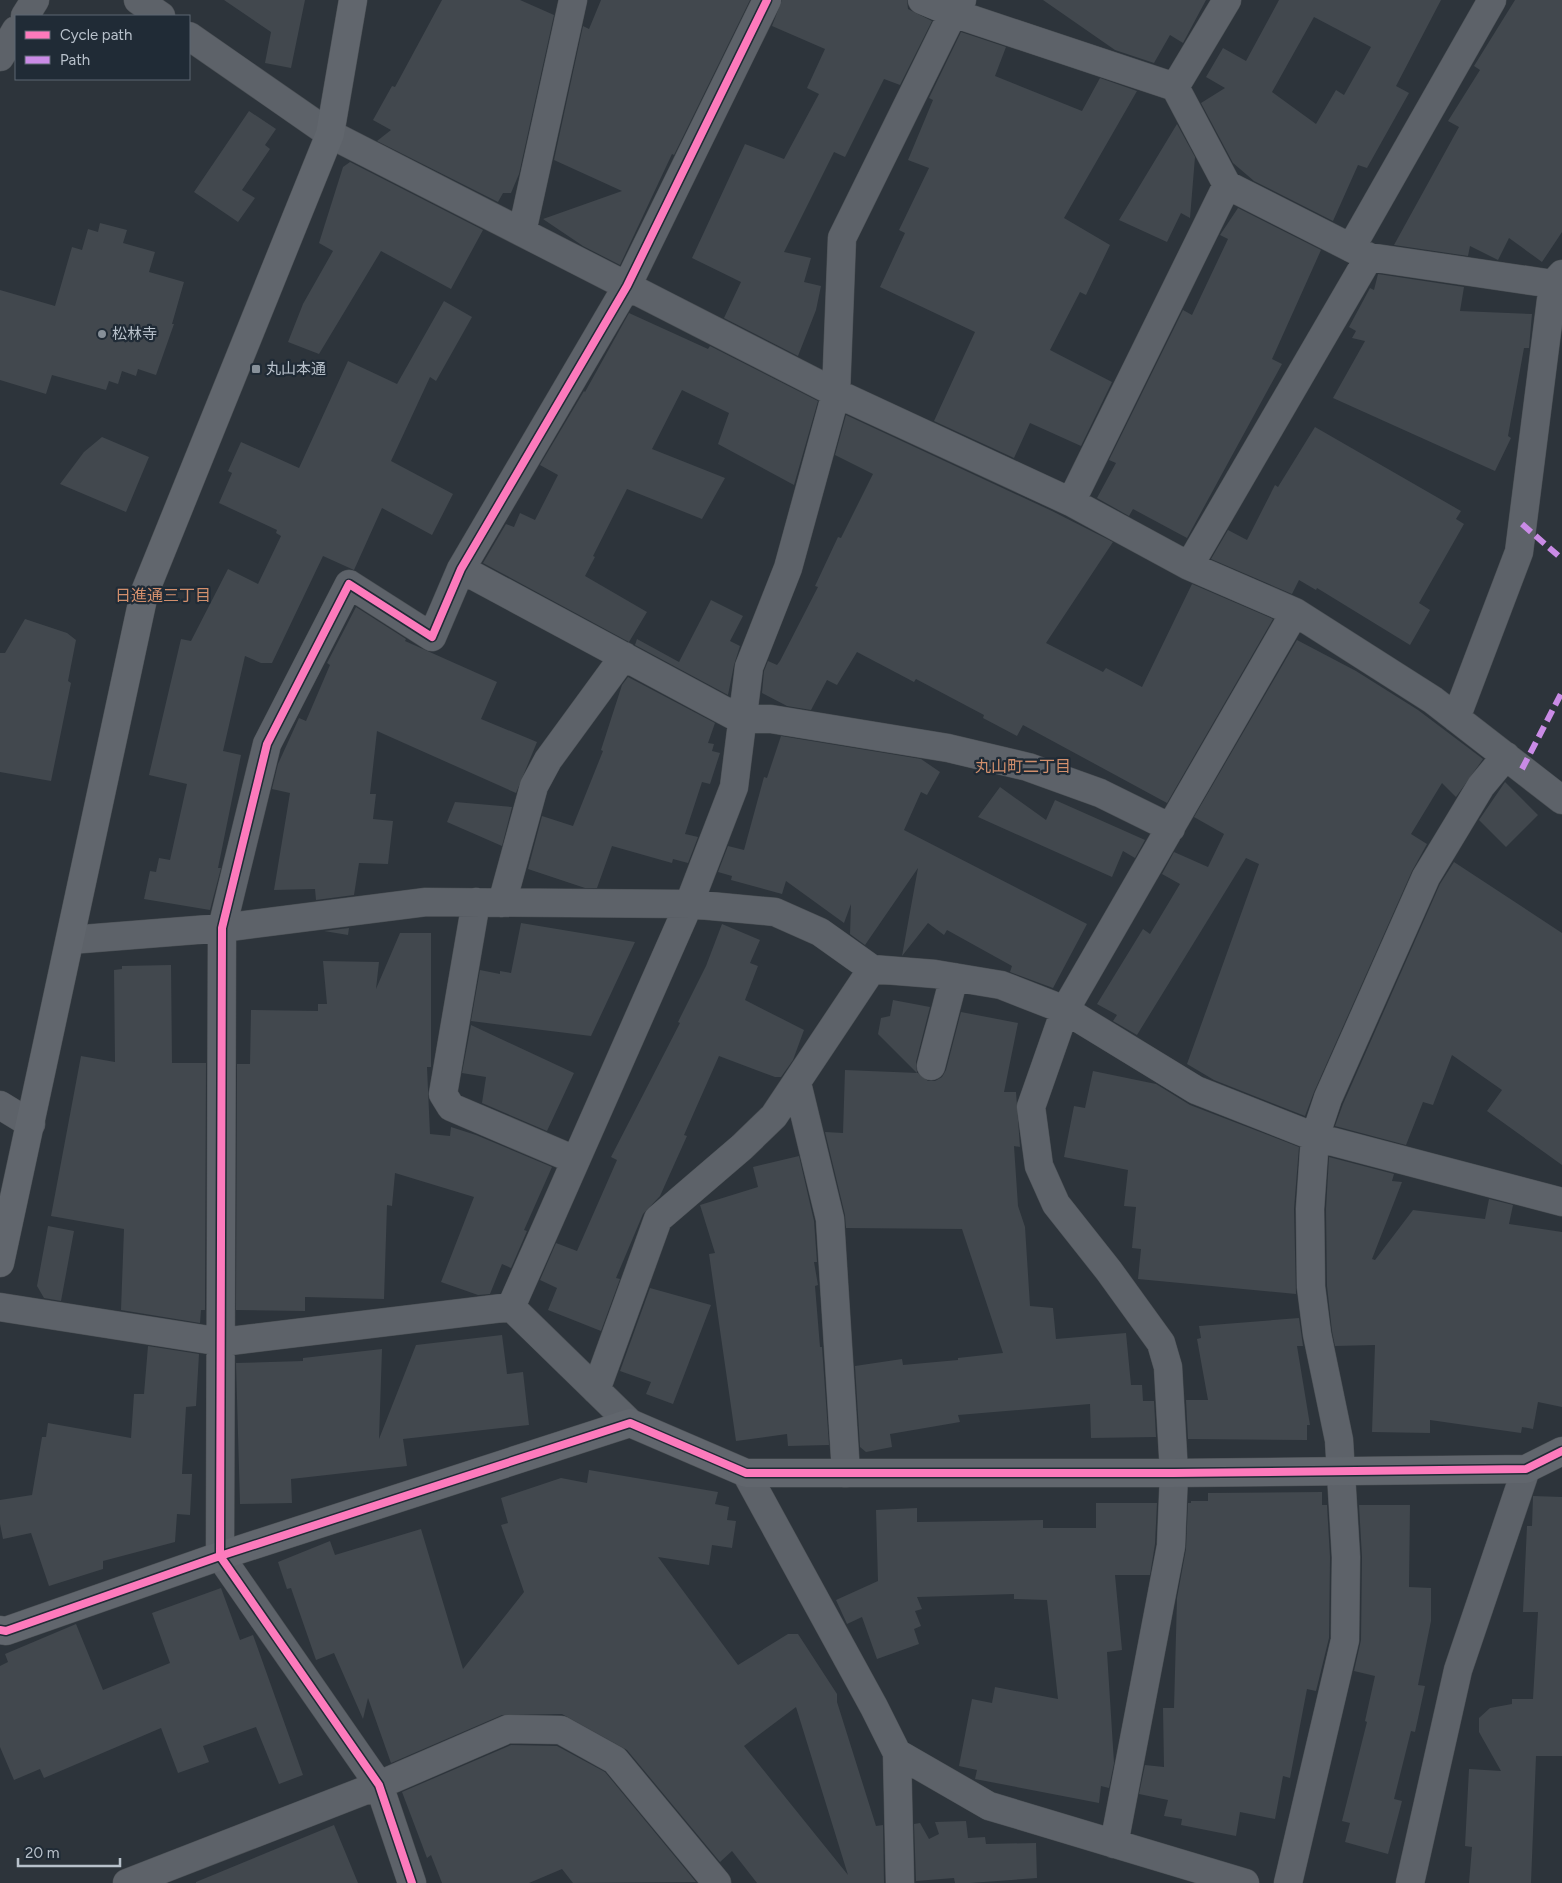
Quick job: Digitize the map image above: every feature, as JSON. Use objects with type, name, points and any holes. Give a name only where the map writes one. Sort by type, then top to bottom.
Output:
[{"type":"street","points":[[26,15],[35,0]]},
{"type":"street","points":[[138,0],[160,15]]},
{"type":"street","points":[[0,1263],[144,594],[330,134],[353,0]]},
{"type":"street","points":[[522,232],[573,0]]},
{"type":"street","points":[[412,1883],[379,1785],[220,1556],[222,928],[267,744],[349,584],[432,637],[461,569],[627,286],[767,0]]},
{"type":"street","points":[[922,0],[958,6],[1175,86],[1227,185],[1360,253],[1557,279],[1519,552],[1456,718]]},
{"type":"street","points":[[1175,86],[1227,0]]},
{"type":"street","points":[[1189,566],[1360,253],[1492,0]]},
{"type":"street","points":[[511,1307],[689,904],[734,787],[740,719],[749,667],[788,568],[836,393],[842,238],[958,6]]},
{"type":"street","points":[[0,57],[15,32]]},
{"type":"street","points":[[190,37],[330,134],[836,393],[1071,502],[1189,566],[1295,612],[1433,700],[1562,800]]},
{"type":"street","points":[[1071,502],[1227,185]]},
{"type":"street","points":[[461,569],[740,719],[771,719],[948,748],[1028,767],[1100,793],[1171,828]]},
{"type":"street","points":[[1114,1844],[1171,1546],[1174,1473],[1168,1367],[1161,1342],[1109,1271],[1056,1204],[1039,1166],[1031,1107],[1065,1010],[1295,612]]},
{"type":"street","points":[[575,1160],[451,1107],[444,1094],[489,902],[534,786],[548,760],[624,656]]},
{"type":"street","points":[[1288,1883],[1345,1640],[1346,1557],[1339,1440],[1318,1334],[1311,1287],[1310,1208],[1315,1137],[1328,1098],[1426,877],[1481,786],[1506,756]]},
{"type":"street","points":[[70,940],[222,928],[426,902],[689,904],[775,912],[820,932],[872,969],[954,977],[1001,985],[1065,1010],[1196,1090],[1315,1137],[1562,1202]]},
{"type":"street","points":[[596,1390],[658,1219],[742,1147],[774,1116],[872,969]]},
{"type":"street","points":[[932,1066],[954,977]]},
{"type":"street","points":[[797,1083],[830,1219],[846,1473]]},
{"type":"street","points":[[0,1105],[31,1124]]},
{"type":"street","points":[[0,1307],[222,1342],[511,1307]]},
{"type":"street","points":[[511,1307],[630,1423],[746,1473],[1174,1473],[1526,1469],[1562,1451]]},
{"type":"street","points":[[0,1630],[6,1631],[220,1556],[630,1423]]},
{"type":"street","points":[[1410,1883],[1458,1670],[1526,1469]]},
{"type":"street","points":[[746,1473],[874,1706],[897,1753],[900,1883]]},
{"type":"street","points":[[127,1883],[379,1785],[508,1729],[560,1730],[615,1760],[717,1883]]},
{"type":"street","points":[[897,1753],[989,1806],[1245,1883]]},
{"type":"building","points":[[224,0],[305,0],[291,68],[265,63],[271,32]]},
{"type":"building","points":[[442,0],[520,0],[554,15],[519,174],[511,193],[503,193],[498,202],[377,141],[391,130],[373,120],[392,86],[395,87]]},
{"type":"building","points":[[601,0],[750,0],[674,155],[672,154],[620,265],[583,246],[543,219],[622,191],[554,160],[583,26],[589,29]]},
{"type":"building","points":[[782,0],[907,0],[908,9],[932,21],[900,85],[884,79],[845,157],[834,152],[784,252],[811,258],[804,282],[821,286],[816,310],[798,356],[724,318],[741,282],[692,258],[745,144],[784,159],[819,94],[807,88],[825,49],[772,26]]},
{"type":"building","points":[[1043,0],[1206,0],[1183,43],[1170,35],[1154,63],[1115,50]]},
{"type":"building","points":[[1279,0],[1441,0],[1396,86],[1409,93],[1367,168],[1358,165],[1333,221],[1254,181],[1233,163],[1201,103],[1225,88],[1206,77],[1223,48],[1246,61]],"holes":[[[1314,17],[1371,47],[1344,95],[1336,90],[1316,124],[1272,92]]]},
{"type":"building","points":[[1515,0],[1562,0],[1562,232],[1542,262],[1509,238],[1498,260],[1470,246],[1468,256],[1394,245],[1459,127],[1448,121],[1480,70],[1474,66]]},
{"type":"building","points":[[961,32],[1006,47],[995,76],[1082,111],[1100,78],[1137,91],[1064,218],[1110,245],[1086,295],[1080,292],[1050,350],[1112,382],[1081,446],[1030,423],[1014,458],[934,421],[975,332],[880,287],[905,233],[899,230],[929,168],[908,160],[933,100],[929,98]]},
{"type":"building","points":[[249,111],[276,129],[265,145],[270,149],[242,190],[255,198],[238,222],[194,192]]},
{"type":"building","points":[[1177,124],[1195,157],[1190,218],[1181,213],[1167,242],[1119,220]]},
{"type":"building","points":[[350,162],[483,230],[451,289],[381,251],[319,354],[288,342],[303,304],[333,251],[319,243],[343,167]]},
{"type":"building","points":[[1238,208],[1321,250],[1272,359],[1282,364],[1187,538],[1133,509],[1129,516],[1097,498],[1116,463],[1109,460],[1183,310],[1192,315],[1228,239],[1220,235]]},
{"type":"building","points":[[100,223],[127,230],[123,243],[155,252],[149,272],[184,282],[172,324],[174,324],[156,375],[138,369],[136,376],[122,371],[118,384],[109,381],[106,390],[52,375],[46,394],[0,380],[0,290],[55,306],[72,247],[82,250],[88,229],[98,232]]},
{"type":"building","points":[[1378,274],[1464,287],[1460,311],[1532,314],[1529,348],[1524,348],[1508,436],[1511,438],[1495,471],[1333,398],[1365,341],[1352,338],[1356,331],[1349,327],[1370,288],[1374,290]]},
{"type":"building","points":[[444,301],[472,317],[436,381],[430,377],[391,461],[453,494],[432,535],[382,508],[354,570],[323,556],[272,663],[261,663],[245,656],[223,751],[241,755],[218,868],[221,868],[210,910],[144,899],[150,871],[156,872],[159,858],[170,860],[187,784],[149,775],[181,639],[191,641],[228,569],[258,584],[281,536],[276,533],[277,530],[219,503],[232,473],[228,471],[241,442],[299,468],[348,361],[397,384]]},
{"type":"building","points":[[629,313],[708,349],[710,346],[818,401],[794,485],[718,444],[729,413],[682,390],[652,449],[725,478],[702,519],[627,489],[585,576],[647,612],[629,642],[483,563],[506,524],[514,527],[520,513],[535,520],[558,475],[540,465],[585,392]]},
{"type":"building","points":[[846,415],[1052,511],[1113,542],[1046,643],[1103,672],[1106,668],[1142,687],[1192,584],[1273,619],[1167,803],[1023,725],[1017,736],[983,718],[984,715],[916,679],[914,682],[857,652],[837,685],[827,680],[811,710],[787,706],[762,693],[764,671],[768,661],[777,665],[780,661],[818,587],[815,586],[838,537],[841,538],[873,474],[835,455]]},
{"type":"building","points":[[1315,427],[1461,511],[1456,519],[1464,524],[1419,603],[1430,610],[1410,645],[1317,588],[1316,590],[1299,580],[1292,594],[1211,559],[1228,530],[1247,540],[1275,485],[1278,487]]},
{"type":"building","points":[[102,437],[149,457],[126,512],[60,484],[84,452]]},
{"type":"building","points":[[711,600],[743,616],[730,641],[740,646],[728,695],[635,645],[637,639],[679,662]]},
{"type":"building","points":[[356,607],[406,639],[405,641],[497,682],[481,719],[537,742],[516,793],[377,731],[370,794],[376,794],[373,819],[393,821],[388,864],[359,863],[354,895],[316,900],[315,889],[274,890],[290,793],[272,789],[278,764],[299,718],[306,721],[330,665],[327,663]]},
{"type":"building","points":[[25,619],[67,633],[76,640],[68,681],[71,683],[51,781],[0,772],[0,653],[5,653]]},
{"type":"building","points":[[1297,640],[1356,671],[1418,710],[1483,759],[1456,797],[1442,783],[1411,834],[1427,844],[1412,871],[1305,1116],[1214,1080],[1187,1064],[1259,864],[1246,858],[1137,1035],[1113,1021],[1117,1015],[1097,1004],[1143,929],[1150,934],[1180,884],[1162,874],[1174,852],[1208,867],[1224,834],[1194,817]]},
{"type":"building","points":[[628,677],[715,723],[708,743],[714,744],[712,751],[720,753],[710,784],[702,782],[685,834],[698,837],[688,863],[673,859],[672,863],[612,846],[597,888],[585,888],[528,869],[542,816],[573,826],[603,751],[601,750],[622,685]]},
{"type":"building","points":[[781,736],[921,759],[940,772],[927,795],[921,792],[904,830],[1087,924],[1053,988],[1010,972],[1012,966],[947,930],[944,935],[928,923],[902,956],[918,868],[865,945],[850,934],[851,904],[844,923],[786,881],[782,894],[731,880],[732,876],[718,872],[728,846],[744,850],[764,777],[767,778]]},
{"type":"building","points":[[1505,782],[1538,815],[1506,847],[1479,820]]},
{"type":"building","points":[[1000,787],[1046,820],[1055,800],[1145,840],[1135,858],[1123,851],[1112,877],[978,817]]},
{"type":"building","points":[[455,802],[512,807],[502,846],[447,822]]},
{"type":"building","points":[[1454,862],[1562,933],[1562,1165],[1487,1111],[1502,1090],[1452,1055],[1433,1105],[1423,1102],[1406,1145],[1335,1126],[1440,884]]},
{"type":"building","points":[[521,923],[635,942],[591,1036],[471,1021],[480,970],[500,974],[500,971],[511,973]]},
{"type":"building","points":[[722,924],[760,940],[750,963],[758,966],[745,1000],[804,1030],[793,1060],[781,1077],[775,1077],[719,1056],[684,1135],[687,1136],[660,1196],[643,1214],[616,1278],[620,1279],[601,1331],[548,1310],[557,1288],[540,1280],[556,1243],[577,1251],[617,1160],[611,1157],[680,1023],[678,1022],[706,966]]},
{"type":"building","points":[[349,928],[348,935],[324,931]]},
{"type":"building","points":[[400,933],[431,933],[431,1067],[427,1067],[430,1134],[450,1136],[451,1127],[476,1135],[552,1167],[524,1230],[527,1231],[511,1268],[502,1264],[490,1294],[478,1295],[441,1282],[474,1197],[395,1173],[392,1206],[387,1205],[384,1299],[305,1297],[305,1311],[236,1310],[237,1064],[250,1064],[251,1010],[318,1011],[318,1004],[327,1004],[323,961],[379,962],[376,989]]},
{"type":"building","points":[[171,965],[172,1063],[206,1063],[205,1310],[201,1310],[200,1323],[121,1310],[124,1229],[51,1216],[81,1056],[115,1062],[114,970],[122,969],[122,966]]},
{"type":"building","points":[[893,1000],[930,1007],[916,1062],[917,1073],[878,1034],[881,1018],[890,1016]]},
{"type":"building","points":[[961,1012],[1018,1023],[1004,1092],[1016,1092],[1020,1147],[1014,1146],[1018,1206],[1025,1227],[1030,1306],[1053,1308],[1056,1339],[1126,1333],[1131,1385],[1142,1385],[1143,1401],[1154,1401],[1156,1437],[1091,1438],[1090,1404],[958,1415],[960,1422],[890,1434],[892,1447],[866,1452],[860,1447],[855,1366],[902,1359],[903,1365],[958,1360],[958,1358],[1003,1353],[962,1229],[846,1228],[845,1215],[825,1132],[843,1133],[845,1070],[918,1073],[928,1081],[935,1081],[942,1077],[946,1070]]},
{"type":"building","points":[[471,1025],[574,1073],[547,1131],[482,1103],[486,1077],[462,1073]]},
{"type":"building","points":[[1093,1071],[1156,1084],[1190,1105],[1299,1147],[1294,1209],[1296,1294],[1138,1279],[1141,1249],[1132,1248],[1136,1207],[1124,1206],[1128,1170],[1064,1157],[1074,1106],[1085,1108]]},
{"type":"building","points":[[799,1156],[814,1221],[817,1262],[814,1262],[818,1285],[815,1286],[820,1347],[822,1347],[829,1445],[788,1446],[787,1434],[736,1441],[709,1254],[715,1253],[700,1205],[758,1187],[753,1167]]},
{"type":"building","points":[[1329,1157],[1394,1174],[1392,1181],[1402,1182],[1372,1259],[1375,1260],[1413,1210],[1485,1219],[1489,1199],[1513,1205],[1509,1224],[1562,1232],[1562,1407],[1538,1402],[1533,1429],[1522,1427],[1521,1433],[1430,1420],[1430,1433],[1372,1432],[1375,1345],[1335,1346],[1332,1331],[1327,1286],[1326,1209]]},
{"type":"building","points":[[48,1226],[74,1231],[61,1301],[44,1298],[37,1286]]},
{"type":"building","points":[[650,1288],[711,1305],[673,1404],[646,1394],[651,1382],[620,1371]]},
{"type":"building","points":[[1299,1318],[1303,1346],[1297,1346],[1310,1425],[1307,1425],[1307,1440],[1188,1439],[1186,1400],[1208,1400],[1197,1339],[1201,1338],[1199,1326]]},
{"type":"building","points":[[502,1335],[507,1374],[523,1372],[529,1425],[403,1439],[407,1466],[291,1479],[292,1503],[240,1504],[236,1363],[303,1361],[303,1358],[382,1349],[379,1439],[416,1345]]},
{"type":"building","points":[[148,1346],[199,1354],[196,1406],[186,1407],[182,1474],[192,1474],[190,1515],[177,1514],[175,1542],[103,1561],[103,1569],[49,1586],[31,1533],[3,1539],[0,1524],[0,1500],[32,1495],[42,1437],[46,1437],[48,1423],[131,1438],[134,1394],[144,1394]]},
{"type":"building","points":[[589,1470],[718,1492],[715,1504],[729,1507],[727,1520],[736,1521],[732,1548],[712,1545],[709,1565],[658,1557],[738,1665],[788,1634],[798,1634],[837,1694],[837,1702],[876,1826],[883,1825],[884,1883],[757,1883],[732,1851],[720,1862],[627,1750],[562,1714],[502,1715],[391,1763],[368,1698],[363,1719],[334,1653],[316,1660],[291,1588],[287,1589],[278,1562],[330,1541],[335,1555],[421,1529],[463,1669],[524,1592],[501,1525],[508,1523],[501,1498],[561,1478],[587,1483]],"holes":[[[796,1707],[848,1875],[744,1746]]]},
{"type":"building","points":[[1322,1492],[1322,1505],[1327,1505],[1330,1557],[1329,1638],[1316,1691],[1307,1689],[1290,1778],[1283,1776],[1275,1819],[1240,1812],[1236,1836],[1181,1825],[1182,1819],[1164,1816],[1168,1800],[1139,1794],[1145,1765],[1164,1767],[1163,1708],[1174,1708],[1177,1598],[1186,1549],[1188,1503],[1191,1503],[1191,1501],[1208,1501],[1208,1493]]},
{"type":"building","points":[[1533,1496],[1562,1497],[1562,1756],[1536,1756],[1531,1883],[1469,1883],[1472,1847],[1465,1846],[1469,1769],[1501,1771],[1479,1732],[1479,1718],[1490,1708],[1512,1704],[1512,1699],[1533,1699],[1538,1612],[1523,1612],[1527,1526],[1532,1526]]},
{"type":"building","points":[[1096,1503],[1157,1503],[1155,1544],[1150,1575],[1115,1575],[1122,1650],[1107,1652],[1114,1763],[1109,1788],[1101,1786],[1099,1803],[975,1779],[977,1770],[959,1766],[972,1699],[992,1703],[995,1687],[1058,1699],[1047,1600],[1014,1599],[1014,1594],[917,1597],[922,1609],[915,1611],[921,1626],[914,1629],[919,1644],[877,1659],[862,1617],[847,1624],[836,1600],[878,1581],[876,1510],[917,1508],[917,1522],[1043,1520],[1043,1528],[1096,1528]]},
{"type":"building","points":[[1359,1505],[1410,1505],[1409,1587],[1431,1588],[1431,1621],[1418,1685],[1425,1686],[1415,1732],[1411,1731],[1394,1799],[1402,1801],[1388,1854],[1345,1842],[1350,1823],[1342,1821],[1367,1722],[1365,1721],[1375,1676],[1354,1671],[1361,1640],[1362,1557]]},
{"type":"building","points":[[221,1588],[240,1640],[253,1635],[303,1775],[279,1784],[256,1727],[203,1746],[209,1762],[178,1773],[161,1728],[44,1778],[40,1769],[14,1780],[0,1747],[0,1666],[8,1662],[5,1654],[76,1624],[103,1690],[170,1663],[152,1613]]},
{"type":"building","points":[[511,1745],[557,1746],[605,1772],[696,1882],[573,1883],[562,1869],[529,1883],[442,1883],[431,1855],[427,1858],[402,1792]]},
{"type":"building","points":[[966,1821],[968,1838],[985,1837],[986,1844],[1036,1843],[1037,1878],[970,1883],[955,1883],[954,1878],[916,1881],[914,1824],[920,1823],[929,1839],[939,1834],[935,1822]]},
{"type":"building","points":[[334,1825],[358,1883],[196,1883],[196,1882]]},
{"type":"marked path","points":[[1522,524],[1562,559]]},
{"type":"marked path","points":[[1522,769],[1562,692]]},
{"type":"cycle path","points":[[412,1883],[379,1785],[220,1556],[222,928],[267,744],[349,584],[432,637],[461,569],[627,286],[767,0]]},
{"type":"cycle path","points":[[0,1630],[6,1631],[220,1556],[630,1423],[746,1473],[1174,1473],[1526,1469],[1562,1451]]},
{"type":"place","name":"松林寺","points":[[102,334]]},
{"type":"place","name":"丸山本通","points":[[256,369]]},
{"type":"district","name":"日進通三丁目","points":[[163,595]]},
{"type":"district","name":"丸山町二丁目","points":[[1023,766]]}]
